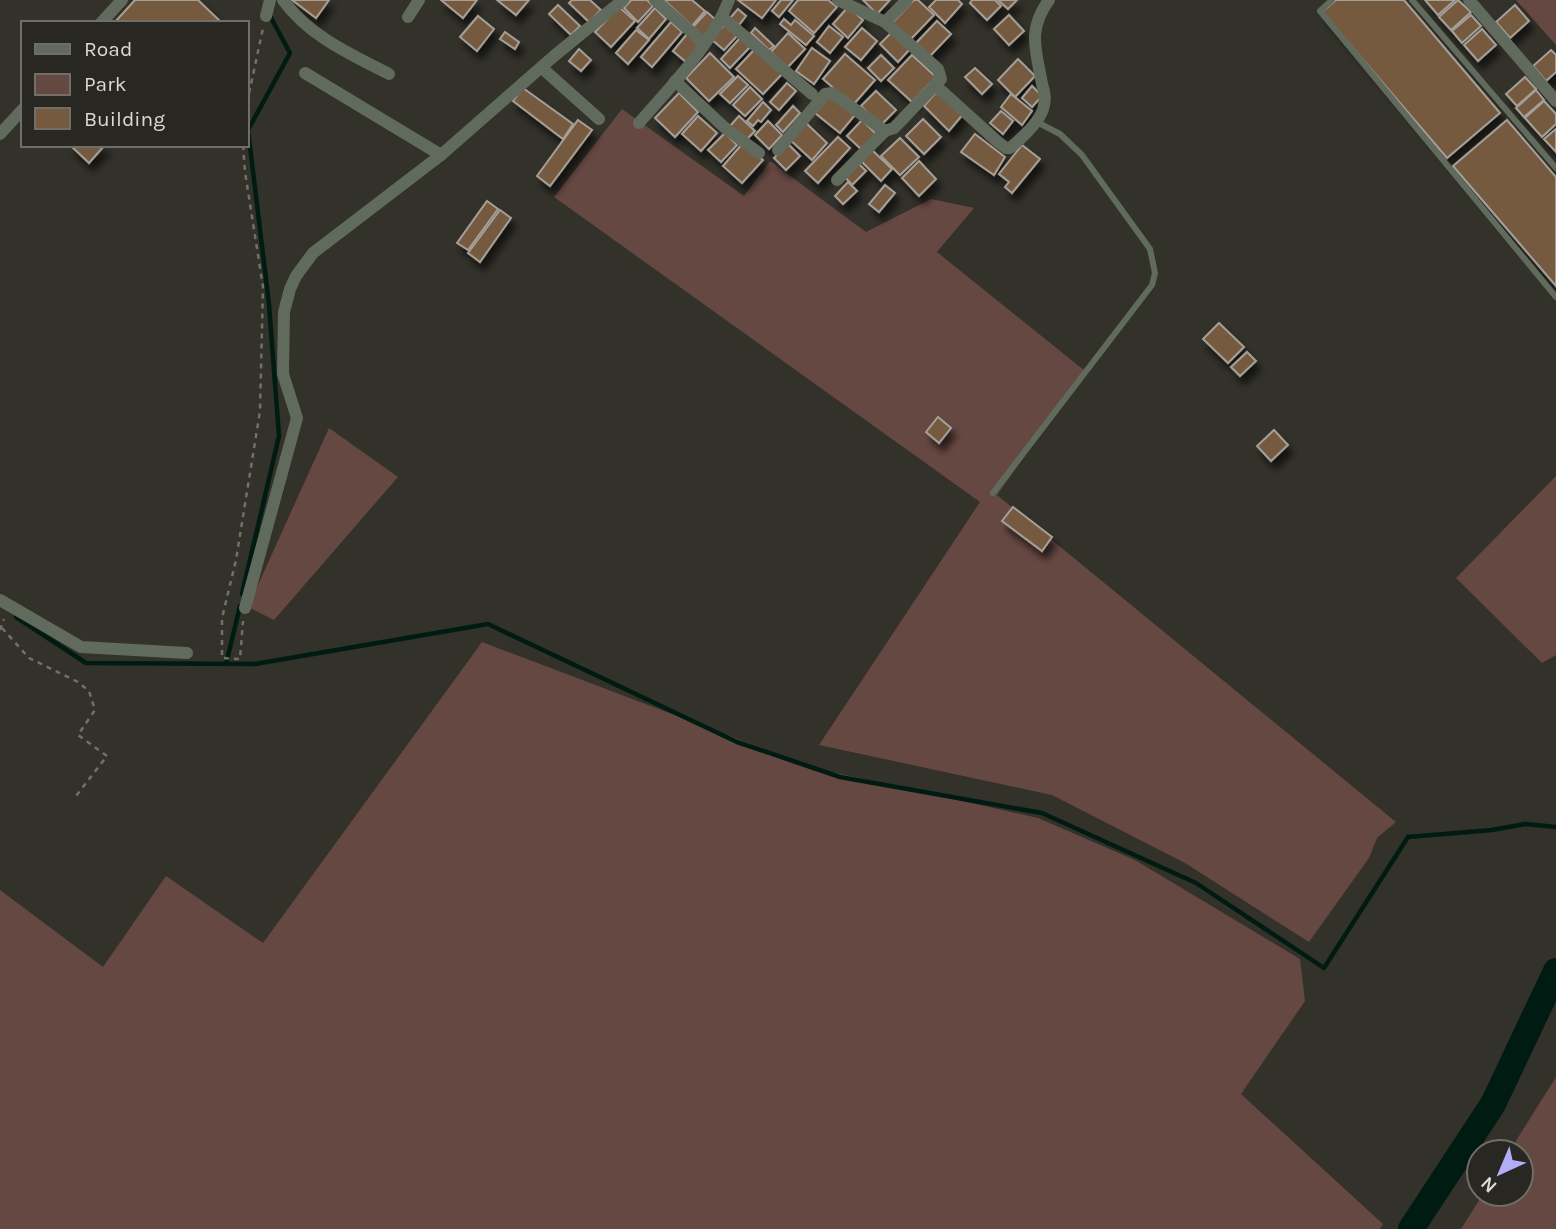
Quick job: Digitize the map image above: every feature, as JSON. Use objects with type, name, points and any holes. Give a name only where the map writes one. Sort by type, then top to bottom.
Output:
[{"type":"street","points":[[103,21],[122,0]]},
{"type":"street","points":[[283,0],[310,29],[337,47],[389,74]]},
{"type":"street","points":[[408,17],[419,0]]},
{"type":"street","points":[[245,608],[297,418],[283,374],[284,312],[289,289],[299,269],[313,253],[441,155],[623,0]]},
{"type":"street","points":[[655,0],[704,43]]},
{"type":"street","points":[[639,123],[704,43],[722,17],[729,0]]},
{"type":"street","points":[[837,180],[885,131],[894,128],[940,79],[938,69],[885,22],[838,0]]},
{"type":"street","points":[[885,22],[906,0]]},
{"type":"street","points":[[935,85],[1006,148],[1017,142],[1042,113],[1045,103],[1034,26],[1049,0]]},
{"type":"street","points":[[1469,0],[1556,102]]},
{"type":"street","points":[[722,17],[812,94]]},
{"type":"street","points":[[542,68],[599,119]]},
{"type":"street","points":[[305,73],[441,155]]},
{"type":"street","points":[[675,81],[724,127],[759,153]]},
{"type":"street","points":[[778,150],[828,92],[885,131]]},
{"type":"street","points":[[0,134],[21,111]]},
{"type":"street","points":[[0,600],[81,647],[187,653]]},
{"type":"lane","points":[[1332,0],[1320,11],[1556,297]]},
{"type":"lane","points":[[1412,0],[1556,168]]},
{"type":"lane","points":[[993,492],[1152,285],[1155,273],[1150,249],[1082,156],[1060,134],[1035,121]]},
{"type":"path","points":[[248,98],[268,6]]},
{"type":"path","points":[[243,147],[244,172],[263,287],[260,411],[236,560],[222,618],[222,658],[240,659],[245,608]]},
{"type":"path","points":[[2,628],[29,658],[78,682],[89,691],[94,709],[78,735],[107,756],[76,796]]},
{"type":"green space","points":[[1516,0],[1556,0],[1556,45]]},
{"type":"green space","points":[[622,109],[744,196],[770,161],[866,232],[931,199],[974,208],[937,252],[1085,371],[997,495],[1396,822],[1377,838],[1369,858],[1309,942],[1185,863],[1052,795],[819,745],[980,502],[554,197]]},
{"type":"green space","points":[[329,428],[398,477],[274,620],[248,607]]},
{"type":"green space","points":[[1556,476],[1556,655],[1542,663],[1456,578]]},
{"type":"green space","points":[[482,642],[814,768],[1038,818],[1135,860],[1300,959],[1305,1001],[1241,1094],[1383,1224],[1380,1229],[0,1229],[0,890],[103,967],[166,876],[263,943]]},
{"type":"green space","points":[[1556,1077],[1556,1229],[1461,1229],[1474,1208],[1535,1208],[1535,1138],[1518,1138]]},
{"type":"building","points":[[135,0],[198,0],[220,21],[116,21]]},
{"type":"building","points":[[292,0],[329,0],[316,18]]},
{"type":"building","points":[[441,0],[477,0],[463,18]]},
{"type":"building","points":[[497,0],[529,0],[516,15]]},
{"type":"building","points":[[572,0],[590,0],[601,10],[589,22],[569,3]]},
{"type":"building","points":[[631,0],[647,0],[653,6],[638,22],[624,8]]},
{"type":"building","points":[[664,0],[692,0],[705,11],[692,26]]},
{"type":"building","points":[[738,0],[776,0],[762,18]]},
{"type":"building","points":[[781,0],[793,0],[779,17],[772,11]]},
{"type":"building","points":[[798,0],[828,0],[837,7],[814,33],[789,11]]},
{"type":"building","points":[[863,0],[890,0],[877,14]]},
{"type":"building","points":[[914,0],[918,0],[934,15],[909,41],[891,24]]},
{"type":"building","points":[[936,0],[958,0],[962,4],[945,23],[929,7]]},
{"type":"building","points":[[972,0],[995,0],[1001,6],[987,20],[970,3]]},
{"type":"building","points":[[998,0],[1017,0],[1008,9]]},
{"type":"building","points":[[1336,0],[1404,0],[1500,113],[1447,158],[1322,12]]},
{"type":"building","points":[[1425,0],[1455,0],[1438,15]]},
{"type":"building","points":[[1458,0],[1471,12],[1451,30],[1439,17]]},
{"type":"building","points":[[558,5],[580,26],[571,35],[549,14]]},
{"type":"building","points":[[1515,5],[1529,21],[1510,38],[1496,22]]},
{"type":"building","points":[[619,7],[635,21],[611,47],[595,32]]},
{"type":"building","points":[[848,7],[863,20],[848,38],[833,24]]},
{"type":"building","points":[[655,8],[666,19],[649,39],[637,28]]},
{"type":"building","points":[[738,9],[746,16],[739,25],[730,18]]},
{"type":"building","points":[[707,12],[717,21],[703,37],[692,28]]},
{"type":"building","points":[[1009,15],[1024,31],[1009,45],[994,29]]},
{"type":"building","points":[[1471,15],[1481,26],[1462,43],[1452,31]]},
{"type":"building","points":[[478,16],[494,29],[477,51],[460,37]]},
{"type":"building","points":[[784,19],[791,25],[795,20],[814,36],[806,45],[780,24]]},
{"type":"building","points":[[937,21],[951,34],[930,56],[916,43]]},
{"type":"building","points":[[671,22],[682,32],[652,67],[641,57]]},
{"type":"building","points":[[724,25],[737,36],[724,50],[711,39]]},
{"type":"building","points":[[829,26],[843,37],[830,53],[817,42]]},
{"type":"building","points":[[755,28],[774,46],[769,50],[751,33]]},
{"type":"building","points":[[862,28],[877,41],[861,60],[845,47]]},
{"type":"building","points":[[1482,29],[1496,45],[1478,61],[1464,45]]},
{"type":"building","points":[[636,30],[649,40],[628,64],[616,53]]},
{"type":"building","points":[[894,30],[911,48],[898,62],[880,44]]},
{"type":"building","points":[[505,32],[519,42],[515,49],[500,39]]},
{"type":"building","points":[[788,33],[805,49],[787,68],[771,52]]},
{"type":"building","points":[[687,34],[700,46],[686,62],[673,51]]},
{"type":"building","points":[[740,38],[750,47],[730,68],[721,59]]},
{"type":"building","points":[[812,48],[830,61],[814,84],[796,71]]},
{"type":"building","points":[[579,49],[591,60],[581,71],[569,61]]},
{"type":"building","points":[[755,49],[783,73],[763,94],[736,69]]},
{"type":"building","points":[[1551,50],[1556,55],[1556,72],[1546,81],[1533,66]]},
{"type":"building","points":[[710,53],[734,77],[709,101],[686,78]]},
{"type":"building","points":[[845,54],[875,80],[853,105],[823,79]]},
{"type":"building","points":[[881,55],[894,68],[881,81],[868,68]]},
{"type":"building","points":[[912,55],[936,77],[912,102],[888,80]]},
{"type":"building","points":[[1018,59],[1035,76],[1015,97],[998,80]]},
{"type":"building","points":[[975,68],[992,84],[982,94],[965,77]]},
{"type":"building","points":[[738,76],[748,85],[730,103],[720,94]]},
{"type":"building","points":[[1525,77],[1536,89],[1517,106],[1506,94]]},
{"type":"building","points":[[787,83],[796,91],[779,110],[770,102]]},
{"type":"building","points":[[1032,86],[1042,96],[1032,107],[1022,98]]},
{"type":"building","points":[[750,87],[762,99],[745,116],[733,105]]},
{"type":"building","points":[[523,88],[573,124],[563,139],[513,101]]},
{"type":"building","points":[[938,90],[964,113],[949,131],[924,106]]},
{"type":"building","points":[[1536,90],[1544,100],[1524,117],[1516,108]]},
{"type":"building","points":[[876,91],[896,110],[880,126],[861,106]]},
{"type":"building","points":[[679,93],[698,112],[675,137],[655,118]]},
{"type":"building","points":[[1011,94],[1032,111],[1022,125],[1001,107]]},
{"type":"building","points":[[830,95],[855,115],[840,133],[815,113]]},
{"type":"building","points":[[1544,101],[1556,114],[1556,124],[1542,137],[1525,118]]},
{"type":"building","points":[[763,102],[771,110],[761,122],[758,120],[753,126],[747,121]]},
{"type":"building","points":[[793,106],[800,113],[783,132],[776,125]]},
{"type":"building","points":[[1001,111],[1013,121],[1003,134],[990,123]]},
{"type":"building","points":[[698,116],[717,133],[701,151],[682,134]]},
{"type":"building","points":[[739,116],[755,131],[745,141],[730,126]]},
{"type":"building","points":[[923,119],[941,137],[924,154],[906,136]]},
{"type":"building","points":[[578,120],[592,130],[550,186],[537,176]]},
{"type":"building","points":[[862,120],[877,135],[862,150],[847,136]]},
{"type":"building","points":[[1507,120],[1556,177],[1556,286],[1453,166]]},
{"type":"building","points":[[768,121],[782,135],[769,149],[755,135]]},
{"type":"building","points":[[804,121],[827,143],[812,160],[788,138]]},
{"type":"building","points":[[1556,129],[1556,152],[1544,139]]},
{"type":"building","points":[[725,133],[737,145],[721,162],[708,150]]},
{"type":"building","points":[[975,134],[1005,157],[994,175],[961,152]]},
{"type":"building","points":[[838,137],[850,148],[818,183],[805,171]]},
{"type":"building","points":[[900,138],[919,157],[900,175],[881,156]]},
{"type":"building","points":[[743,143],[763,160],[742,183],[723,166]]},
{"type":"building","points":[[788,144],[800,156],[786,170],[774,158]]},
{"type":"building","points":[[1022,145],[1040,159],[1012,193],[1005,187],[1009,182],[999,174]]},
{"type":"building","points":[[72,147],[103,147],[89,163]]},
{"type":"building","points":[[871,149],[892,169],[881,181],[860,160]]},
{"type":"building","points":[[919,161],[936,179],[919,196],[902,178]]},
{"type":"building","points":[[859,164],[866,171],[852,185],[845,177]]},
{"type":"building","points":[[848,182],[857,191],[843,204],[835,196]]},
{"type":"building","points":[[885,185],[895,193],[879,212],[869,204]]},
{"type":"building","points":[[487,201],[498,209],[468,250],[457,243]]},
{"type":"building","points":[[500,210],[511,218],[480,262],[468,253]]},
{"type":"building","points":[[1219,323],[1244,347],[1228,363],[1203,339]]},
{"type":"building","points":[[1247,352],[1256,361],[1240,376],[1231,367]]},
{"type":"building","points":[[938,417],[951,428],[939,443],[926,432]]},
{"type":"building","points":[[1274,430],[1288,445],[1271,461],[1257,446]]},
{"type":"building","points":[[1013,507],[1052,537],[1042,551],[1002,521]]},
{"type":"waterway","points":[[242,594],[279,436],[269,304],[248,130],[290,53],[270,16]]},
{"type":"waterway","points":[[226,664],[240,606]]},
{"type":"waterway","points":[[16,617],[86,663],[255,664],[488,624],[737,742],[840,777],[1042,813],[1196,883],[1324,968],[1408,837],[1492,830],[1525,824],[1556,827]]},
{"type":"waterway","points":[[1411,1229],[1493,1104],[1556,971]]}]
